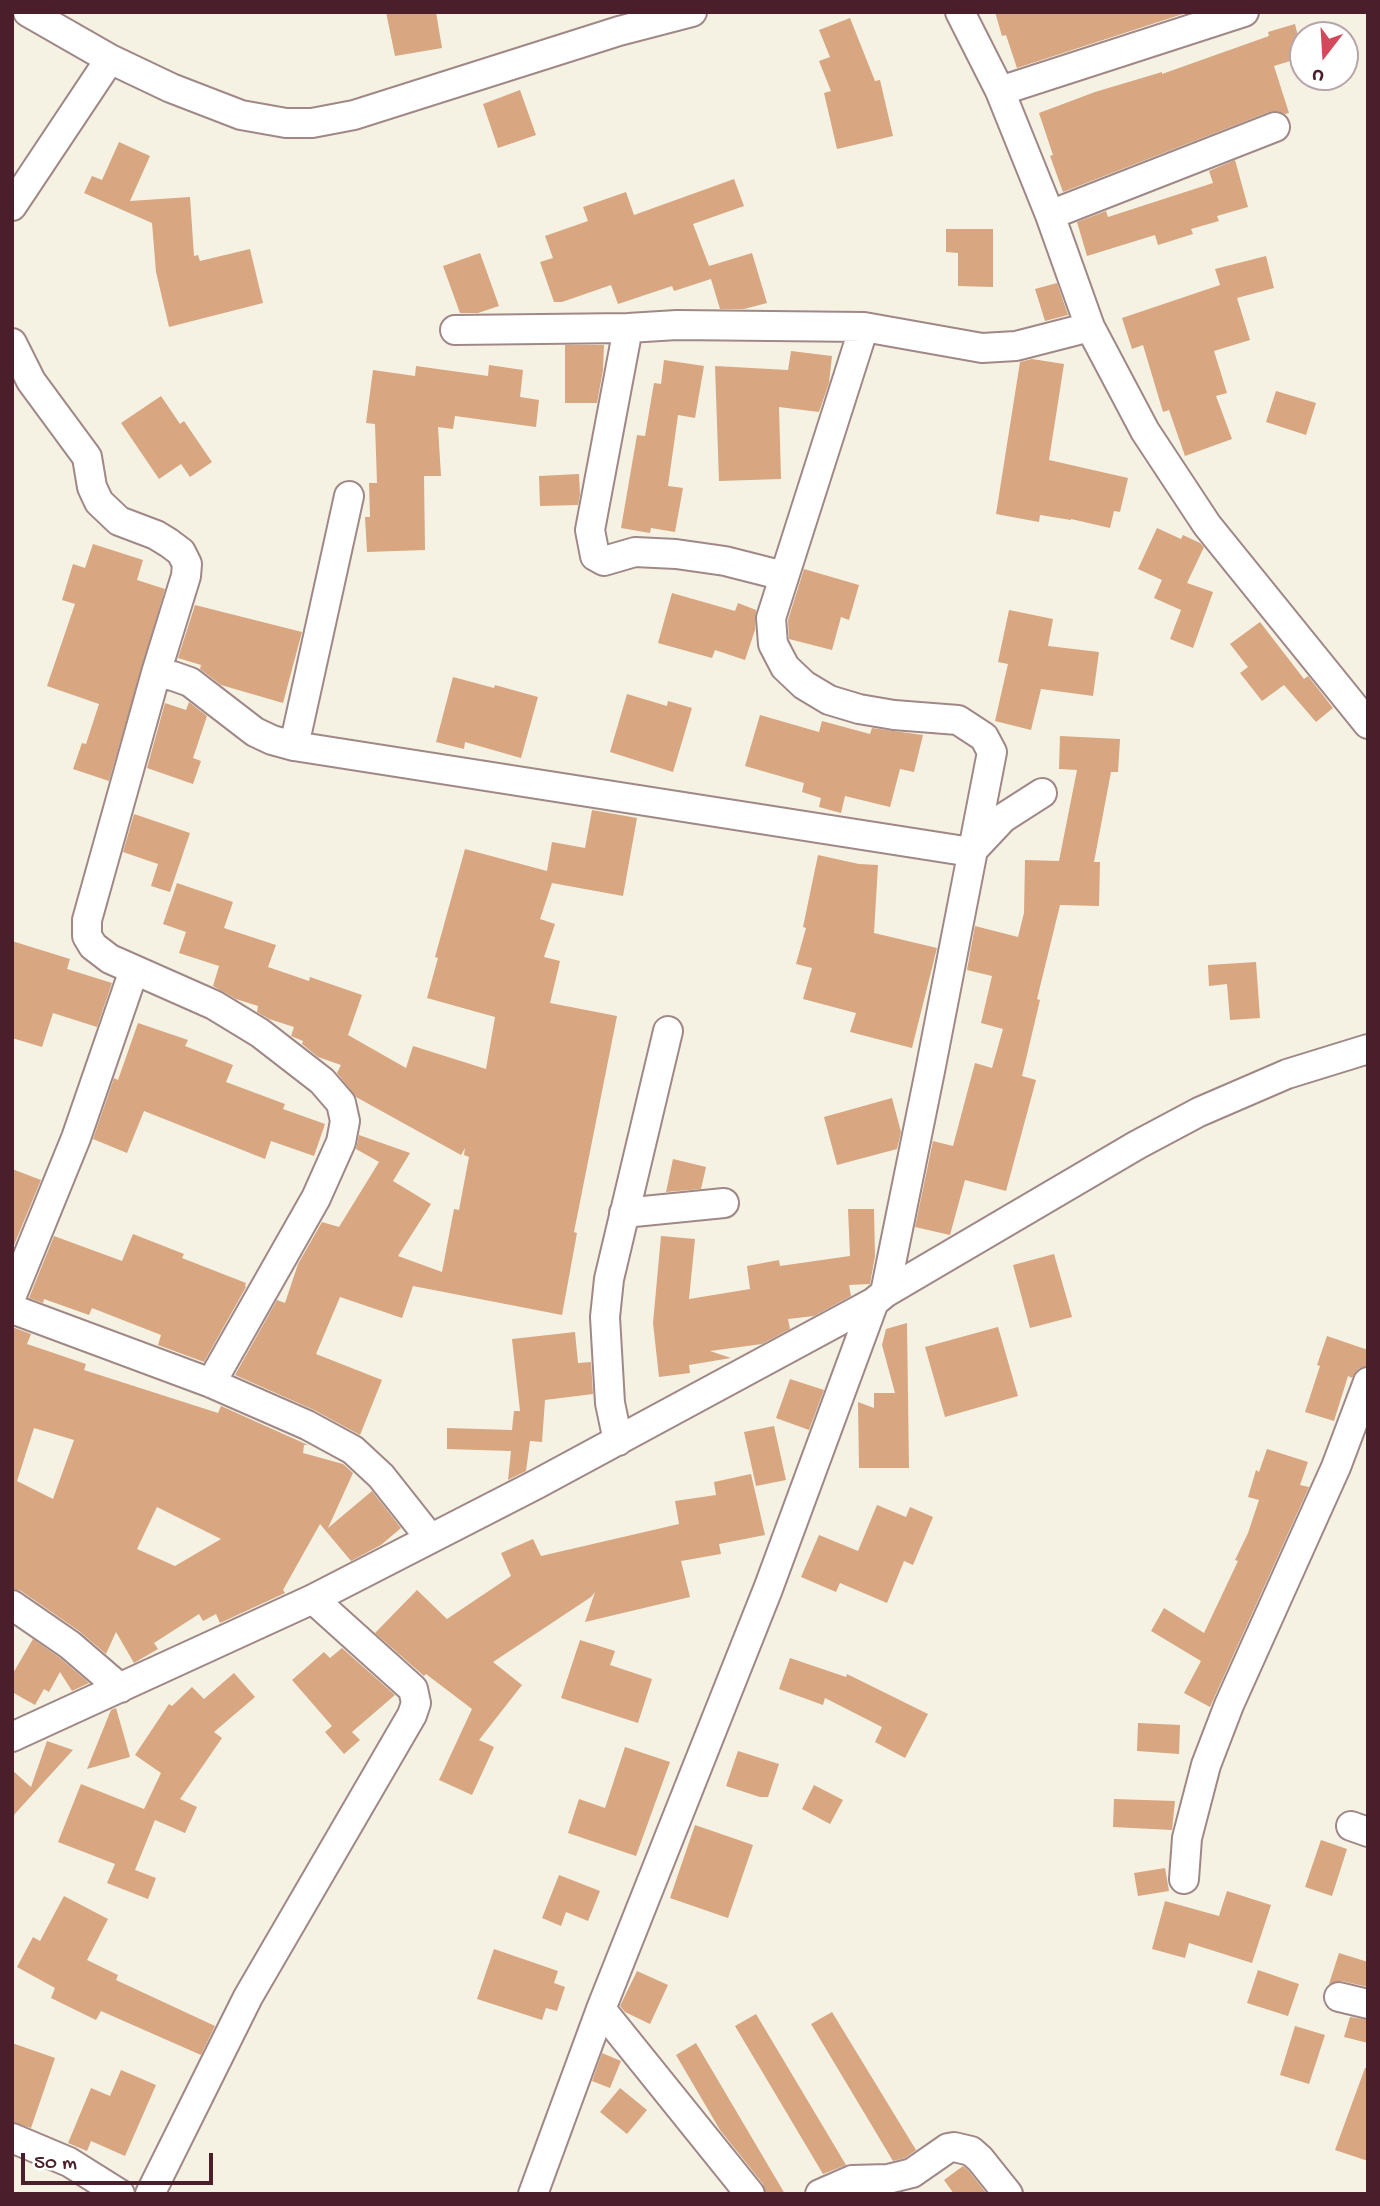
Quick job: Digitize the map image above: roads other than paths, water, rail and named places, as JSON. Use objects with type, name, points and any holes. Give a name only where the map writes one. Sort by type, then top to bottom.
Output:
[{"type":"street","points":[[27,12],[110,59],[170,88],[241,115],[286,123],[312,123],[354,115],[619,32],[692,12]]},
{"type":"street","points":[[960,12],[1000,91],[1051,215],[1090,327],[1145,431],[1207,525],[1368,724]]},
{"type":"street","points":[[1000,91],[1244,12]]},
{"type":"street","points":[[12,206],[110,59]]},
{"type":"street","points":[[1051,215],[1275,127]]},
{"type":"street","points":[[455,330],[677,325],[864,327],[982,348],[1016,346],[1090,327]]},
{"type":"street","points":[[533,2194],[601,2009],[768,1590],[879,1297],[930,1071],[992,752],[984,737],[958,720],[894,715],[859,709],[830,700],[804,685],[785,667],[773,644],[771,618],[864,327]]},
{"type":"street","points":[[628,328],[590,530],[595,556],[604,561],[635,552],[676,554],[725,561],[784,576]]},
{"type":"street","points":[[12,343],[31,381],[87,457],[92,487],[99,502],[119,521],[169,543],[181,552],[187,564],[187,576],[156,673],[87,920],[87,936],[93,946],[110,959],[214,1005],[260,1032],[322,1081],[341,1103],[345,1122],[341,1142],[316,1198],[211,1384]]},
{"type":"street","points":[[294,746],[349,496]]},
{"type":"street","points":[[156,673],[190,682],[254,732],[294,746],[971,852]]},
{"type":"street","points":[[971,852],[1003,818],[1042,793]]},
{"type":"street","points":[[12,1295],[76,1138],[134,970]]},
{"type":"street","points":[[618,1441],[610,1403],[605,1317],[609,1279],[668,1031]]},
{"type":"street","points":[[12,1737],[313,1599],[537,1484],[879,1297],[1137,1145],[1199,1112],[1287,1074],[1368,1049]]},
{"type":"street","points":[[624,1213],[724,1203]]},
{"type":"street","points":[[12,1309],[211,1384],[307,1425],[353,1450],[381,1476],[430,1538]]},
{"type":"street","points":[[1184,1879],[1188,1838],[1206,1765],[1229,1705],[1336,1467],[1368,1382]]},
{"type":"street","points":[[150,2194],[248,1997],[412,1715],[416,1703],[413,1689],[313,1599]]},
{"type":"street","points":[[12,1605],[70,1645],[120,1688]]},
{"type":"street","points":[[1339,1997],[1368,2004]]},
{"type":"street","points":[[601,2009],[750,2194]]},
{"type":"street","points":[[12,2138],[69,2162],[120,2194]]},
{"type":"street","points":[[820,2194],[852,2180],[888,2179],[912,2173],[948,2148],[954,2147],[971,2151],[1008,2194]]}]
